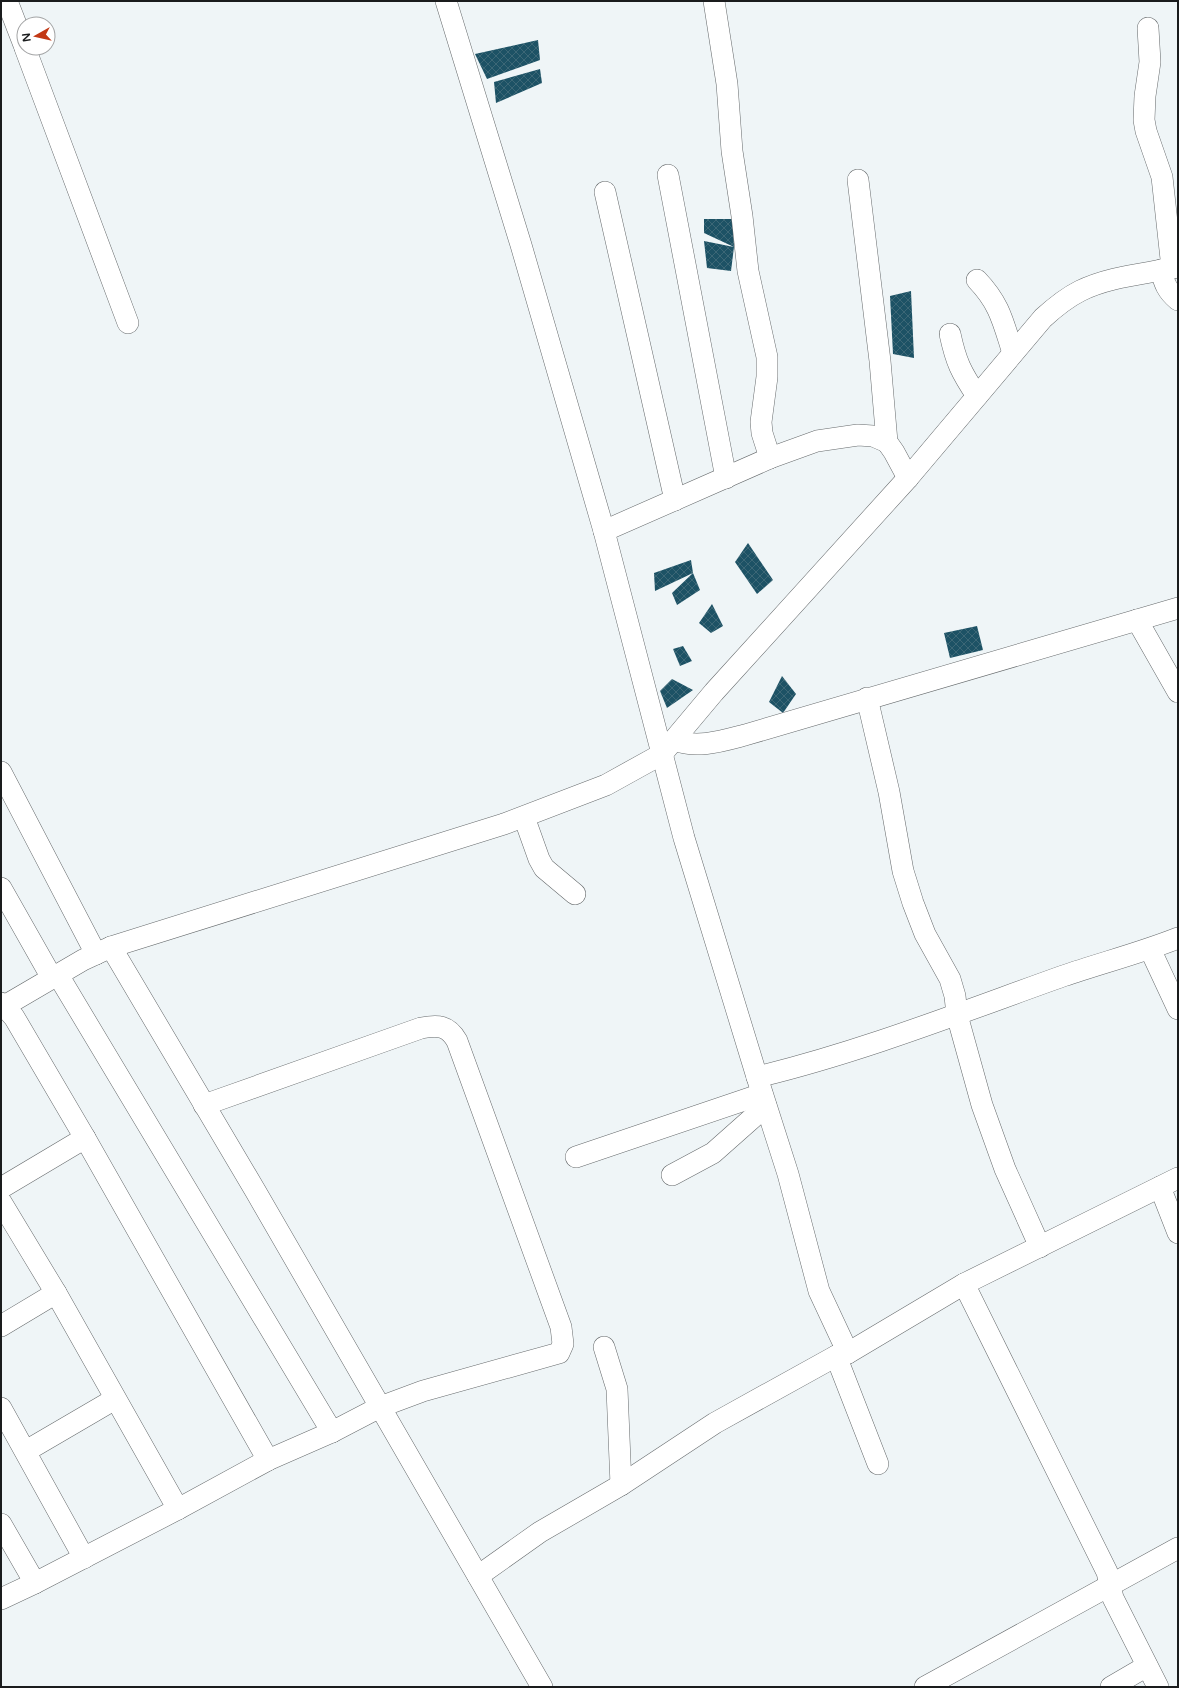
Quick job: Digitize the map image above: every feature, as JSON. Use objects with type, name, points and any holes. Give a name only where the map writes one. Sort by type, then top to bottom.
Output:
[{"type":"street","points":[[7,1],[16,25]]},
{"type":"street","points":[[446,1],[521,245],[668,747],[684,838],[792,1188],[819,1291],[842,1354],[878,1464]]},
{"type":"street","points":[[714,1],[727,84],[732,151],[742,216],[748,271],[767,357],[767,378],[761,422],[762,433],[770,458]]},
{"type":"street","points":[[1148,28],[1150,62],[1145,96],[1144,120],[1146,131],[1162,177],[1170,268],[1165,285],[1169,293],[1178,300]]},
{"type":"street","points":[[27,56],[128,323]]},
{"type":"street","points":[[668,175],[726,478]]},
{"type":"street","points":[[858,180],[880,361],[886,442]]},
{"type":"street","points":[[605,192],[675,500]]},
{"type":"street","points":[[268,1460],[14,1016],[2,1005],[103,950],[524,817],[606,785],[668,747],[714,692],[908,478],[1042,318],[1060,303],[1080,291],[1102,282],[1170,268]]},
{"type":"street","points":[[977,280],[989,292],[998,307],[1013,353]]},
{"type":"street","points":[[950,334],[955,359],[977,396]]},
{"type":"street","points":[[604,532],[770,458],[817,441],[858,435],[873,436],[886,442],[894,452],[908,478]]},
{"type":"street","points":[[668,747],[683,744],[713,743],[1178,608]]},
{"type":"street","points":[[1137,620],[1178,692]]},
{"type":"street","points":[[867,698],[889,792],[903,871],[925,934],[950,979],[955,996],[957,1015],[982,1105],[1002,1162],[1040,1247]]},
{"type":"street","points":[[1,772],[103,950],[204,1105],[542,1687]]},
{"type":"street","points":[[524,817],[539,859],[544,868],[575,894]]},
{"type":"street","points":[[1,888],[332,1432]]},
{"type":"street","points":[[576,1157],[762,1093],[801,1066],[851,1051],[1065,976],[1150,949],[1178,938]]},
{"type":"street","points":[[1150,949],[1178,1009]]},
{"type":"street","points":[[1,1599],[84,1558],[268,1460],[332,1432],[380,1408],[423,1391],[559,1353],[563,1344],[561,1327],[458,1041],[452,1032],[443,1027],[431,1026],[421,1028],[204,1105]]},
{"type":"street","points":[[672,1175],[713,1153],[762,1093]]},
{"type":"street","points":[[1,1188],[85,1138]]},
{"type":"street","points":[[478,1576],[540,1532],[621,1485],[715,1423],[842,1354],[964,1284],[1178,1178]]},
{"type":"street","points":[[1160,1187],[1178,1233]]},
{"type":"street","points":[[1,1202],[56,1293],[178,1509]]},
{"type":"street","points":[[964,1284],[1107,1572],[1113,1598],[1158,1687]]},
{"type":"street","points":[[1,1326],[56,1293]]},
{"type":"street","points":[[604,1347],[617,1389],[621,1485]]},
{"type":"street","points":[[26,1451],[115,1399]]},
{"type":"street","points":[[1,1408],[84,1558]]},
{"type":"street","points":[[1,1524],[35,1583]]},
{"type":"street","points":[[928,1686],[1178,1548]]},
{"type":"street","points":[[1112,1687],[1147,1666]]},
{"type":"building","points":[[538,40],[540,60],[487,79],[475,54]]},
{"type":"building","points":[[540,69],[542,83],[496,103],[494,82]]},
{"type":"building","points":[[704,219],[733,219],[734,247],[704,233]]},
{"type":"building","points":[[704,241],[734,247],[731,271],[707,268]]},
{"type":"building","points":[[911,291],[914,358],[893,354],[890,296]]},
{"type":"building","points":[[748,543],[773,580],[757,594],[735,562]]},
{"type":"building","points":[[691,560],[693,573],[655,591],[654,573]]},
{"type":"building","points":[[693,573],[700,590],[677,605],[672,593]]},
{"type":"building","points":[[712,604],[723,626],[711,633],[699,623]]},
{"type":"building","points":[[977,626],[983,650],[950,658],[944,633]]},
{"type":"building","points":[[683,646],[692,661],[680,666],[673,649]]},
{"type":"building","points":[[782,676],[796,694],[783,713],[769,702]]},
{"type":"building","points":[[672,679],[693,690],[667,708],[660,691]]}]
